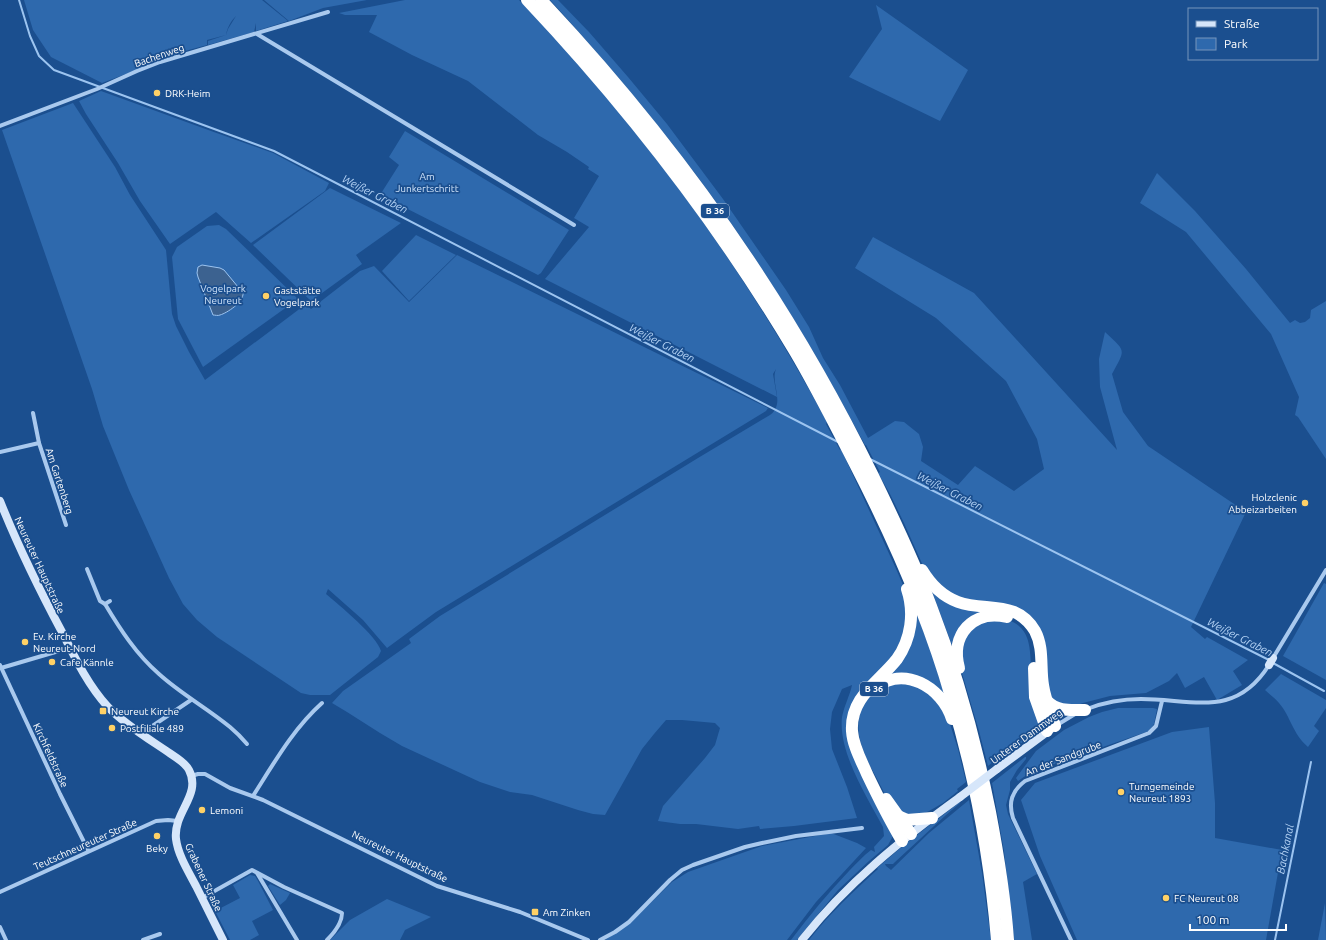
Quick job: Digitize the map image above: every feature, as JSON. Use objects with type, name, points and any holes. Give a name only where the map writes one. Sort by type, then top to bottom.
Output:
[{"type":"highway","name":"B 36","points":[[527,0],[571,47],[620,104],[662,157],[713,226],[779,326],[842,438],[864,458],[888,507],[931,606],[963,698],[977,753],[993,831],[1008,940]]},
{"type":"highway","name":"B 36","points":[[541,0],[617,84],[706,198],[752,264],[785,316],[826,386],[916,597],[935,646],[951,697],[968,761],[984,836],[992,888],[997,940]]},
{"type":"highway","points":[[895,548],[896,563],[908,593],[910,604],[911,619],[909,635],[896,659],[860,698],[853,717],[852,732],[853,741],[888,817],[906,838]]},
{"type":"highway","name":"B 36","points":[[910,556],[922,570],[929,582],[937,590],[951,599],[964,604],[1006,609],[1018,614],[1029,623],[1036,632],[1040,644],[1042,683],[1047,702],[1051,729]]},
{"type":"highway","points":[[963,698],[963,685],[957,657],[957,644],[962,633],[969,624],[980,618],[996,615],[1011,618],[1029,635],[1033,644],[1035,697],[1051,729]]},
{"type":"highway","name":"B 36","points":[[906,838],[898,816],[880,789],[863,754],[856,735],[856,719],[864,699],[876,687],[888,681],[902,678],[921,683],[933,690],[942,700],[950,715],[961,750],[968,761]]},
{"type":"highway","points":[[1047,702],[1062,710],[1085,710]]},
{"type":"highway","points":[[898,816],[907,820],[932,818]]},
{"type":"street","name":"Bachenweg","points":[[0,126],[104,86],[160,62],[328,12]]},
{"type":"street","points":[[257,34],[574,225]]},
{"type":"street","name":"Am Gartenberg","points":[[33,413],[39,443],[66,525]]},
{"type":"street","name":"Am Gartenberg","points":[[0,452],[39,443]]},
{"type":"street","name":"Neureuter Hauptstraße","points":[[0,501],[29,569],[70,648],[95,690],[108,707],[119,717],[181,761],[186,766],[191,776],[205,774],[230,788],[263,800],[437,886],[520,912],[588,940]]},
{"type":"street","points":[[87,569],[100,601],[105,604],[124,635],[145,660],[159,674],[191,700],[230,727],[247,744]]},
{"type":"street","name":"Unterer Dammweg","points":[[802,940],[842,894],[906,838],[1051,729],[1074,715],[1099,705],[1125,700],[1143,699],[1204,704],[1219,702],[1240,694],[1254,684],[1262,675],[1326,570]]},
{"type":"street","points":[[105,604],[110,601]]},
{"type":"street","points":[[1,667],[70,648]]},
{"type":"street","name":"Kirchfeldstraße","points":[[1,667],[60,794],[88,850]]},
{"type":"street","points":[[142,733],[191,700]]},
{"type":"street","name":"An der Sandgrube","points":[[1071,940],[1013,818],[1010,807],[1012,797],[1018,787],[1025,781],[1149,733],[1156,726],[1162,701]]},
{"type":"street","points":[[253,796],[297,729],[322,703]]},
{"type":"street","points":[[178,821],[191,792],[191,776]]},
{"type":"street","name":"Teutschneureuter Straße","points":[[0,892],[88,850],[156,821],[178,821]]},
{"type":"street","name":"Grabener Straße","points":[[178,821],[176,835],[178,848],[186,868],[223,940]]},
{"type":"street","points":[[600,940],[629,922],[670,880],[682,870],[693,865],[744,847],[762,843],[796,836],[862,828]]},
{"type":"street","points":[[202,898],[252,870],[284,887],[342,913],[342,917],[327,940]]},
{"type":"street","points":[[257,873],[296,940]]},
{"type":"street","points":[[0,927],[6,940]]},
{"type":"street","points":[[143,940],[160,934]]},
{"type":"green space","points":[[24,0],[262,0],[288,21],[256,31],[256,23],[254,32],[208,45],[208,41],[226,35],[207,40],[207,45],[185,51],[182,48],[184,52],[102,83],[51,57],[33,30]],"holes":[[[236,16],[226,35],[227,30],[232,20]]]},
{"type":"green space","points":[[264,0],[367,0],[323,8],[289,21]]},
{"type":"green space","points":[[405,0],[519,0],[564,48],[606,97],[648,148],[687,200],[761,309],[795,365],[827,422],[826,424],[840,450],[841,449],[897,571],[903,585],[908,604],[903,642],[850,719],[893,836],[888,845],[838,890],[797,940],[791,940],[819,905],[862,857],[871,850],[875,852],[874,847],[884,836],[883,827],[855,774],[844,745],[842,717],[852,685],[842,689],[832,712],[830,729],[832,749],[857,818],[760,829],[759,826],[738,829],[658,821],[663,806],[715,745],[720,728],[715,723],[666,720],[642,749],[605,815],[593,814],[532,795],[510,792],[480,782],[402,746],[332,703],[343,691],[411,643],[409,639],[440,616],[770,415],[775,410],[777,405],[777,397],[545,279],[589,227],[574,218],[599,176],[567,152],[538,135],[468,81],[412,55],[369,32],[377,15],[345,15],[339,13]],"holes":[[[776,369],[776,393],[773,374]]]},
{"type":"green space","points":[[550,0],[558,0],[589,32],[667,124],[723,199],[786,290],[809,327],[823,358],[840,385],[868,438],[895,421],[904,422],[919,434],[923,447],[921,461],[958,485],[975,466],[1014,491],[1044,469],[1037,439],[1006,381],[936,318],[855,268],[873,237],[974,293],[1117,450],[1100,387],[1099,359],[1105,332],[1117,343],[1122,351],[1120,359],[1112,374],[1123,412],[1148,446],[1246,512],[1191,627],[1205,639],[1207,637],[1248,660],[1233,671],[1242,685],[1217,700],[1204,677],[1185,688],[1177,673],[1169,681],[1146,693],[1110,696],[1069,708],[1052,702],[1031,622],[955,598],[924,568],[866,445],[802,332],[754,256],[671,142],[612,70]]},
{"type":"green space","points":[[876,5],[968,70],[940,121],[849,77],[882,29]]},
{"type":"green space","points":[[101,91],[273,153],[329,183],[325,191],[251,243],[216,212],[170,244],[140,201],[79,101]]},
{"type":"green space","points":[[73,103],[115,167],[130,195],[166,250],[172,314],[176,326],[189,352],[205,380],[306,304],[311,309],[360,271],[374,266],[409,302],[457,255],[768,408],[766,411],[436,612],[387,648],[363,620],[328,589],[326,594],[373,637],[381,651],[378,657],[330,695],[310,695],[301,693],[217,637],[197,620],[183,604],[169,578],[129,490],[103,426],[92,389],[2,130]]},
{"type":"green space","name":"Am Junkertschritt","points":[[405,131],[569,230],[541,273],[538,275],[380,195],[399,165],[389,157]]},
{"type":"green space","points":[[1157,173],[1195,211],[1246,269],[1290,323],[1295,320],[1300,323],[1305,322],[1310,318],[1311,310],[1326,301],[1326,459],[1298,417],[1295,415],[1299,397],[1271,334],[1186,232],[1140,203]]},
{"type":"green space","points":[[330,188],[401,223],[356,255],[362,264],[311,301],[253,245]]},
{"type":"green space","name":"Vogelpark Neureut","points":[[219,225],[226,229],[298,299],[203,367],[178,319],[172,257],[177,247],[207,226]]},
{"type":"green space","points":[[416,235],[456,255],[409,301],[382,271]]},
{"type":"green space","points":[[1324,583],[1326,584],[1326,680],[1283,656]]},
{"type":"green space","points":[[931,589],[943,598],[957,605],[1001,611],[1020,618],[1028,625],[1034,635],[1038,649],[1039,679],[1048,710],[1048,720],[1041,707],[1038,693],[1035,646],[1031,633],[1022,622],[1008,614],[995,612],[976,616],[965,624],[958,633],[953,648]]},
{"type":"green space","points":[[915,609],[933,657],[945,697],[939,692],[888,672]]},
{"type":"green space","points":[[984,619],[1011,621],[1024,631],[1029,645],[1034,695],[1040,727],[1036,732],[999,760],[998,758],[988,766],[959,663],[961,641]]},
{"type":"green space","points":[[1281,674],[1326,700],[1326,708],[1314,726],[1319,731],[1308,747],[1298,736],[1283,708],[1265,690]]},
{"type":"green space","points":[[892,682],[926,688],[948,718],[958,749],[966,782],[957,789],[958,791],[943,803],[920,815],[905,816],[889,800],[866,757],[859,737],[859,717],[869,697],[877,690]]},
{"type":"green space","points":[[1118,708],[1157,709],[1154,724],[1149,731],[1031,772],[1018,781],[1016,778],[1036,751],[1064,730],[1089,717]]},
{"type":"green space","name":"FC Neureut 08","points":[[1209,727],[1215,803],[1215,838],[1282,850],[1266,940],[1077,940],[1040,856],[1021,800],[1035,783],[1172,732]]},
{"type":"green space","points":[[1025,757],[1026,759],[1010,782],[1010,790],[1006,805],[1008,814],[1037,874],[1023,882],[1032,940],[1014,940],[1004,851],[992,783]]},
{"type":"green space","points":[[969,800],[982,873],[991,940],[809,940],[833,912],[878,869],[877,868],[960,802],[893,864],[885,864],[891,870],[929,833]]},
{"type":"green space","points":[[831,833],[866,848],[816,902],[787,940],[605,940],[629,924],[672,882],[688,872],[762,846]]},
{"type":"green space","points":[[250,875],[255,876],[273,910],[252,921],[259,935],[250,940],[230,940],[215,911],[240,898],[233,885]]},
{"type":"green space","points":[[270,884],[290,893],[286,900],[280,905],[268,886]]},
{"type":"green space","points":[[387,899],[431,917],[405,930],[400,940],[330,940],[350,920]]},
{"type":"green space","points":[[1325,903],[1326,940],[1318,940]]},
{"type":"shaded area","points":[[202,265],[224,270],[243,293],[241,300],[231,310],[223,314],[213,315],[197,273],[198,267]]},
{"type":"waterway","name":"Weißer Graben","points":[[19,0],[30,36],[39,56],[54,70],[274,151],[838,442]]},
{"type":"waterway","name":"Weißer Graben","points":[[870,459],[1269,660]]},
{"type":"waterway","name":"Weißer Graben","points":[[1273,663],[1324,691]]},
{"type":"waterway","name":"Bachkanal","points":[[1275,940],[1311,762]]},
{"type":"place","name":"DRK-Heim","points":[[157,93]]},
{"type":"place","name":"Gaststätte Vogelpark","points":[[266,296]]},
{"type":"place","name":"Holzclenic Abbeizarbeiten","points":[[1305,503]]},
{"type":"place","name":"Ev. Kirche Neureut-Nord","points":[[25,642]]},
{"type":"place","name":"Cafe Kännle","points":[[52,662]]},
{"type":"place","name":"Neureut Kirche","points":[[103,711]]},
{"type":"place","name":"Postfiliale 489","points":[[112,728]]},
{"type":"place","name":"Turngemeinde Neureut 1893","points":[[1121,792]]},
{"type":"place","name":"Lemoni","points":[[202,810]]},
{"type":"place","name":"Beky","points":[[157,836]]},
{"type":"place","name":"FC Neureut 08","points":[[1166,898]]},
{"type":"place","name":"Am Zinken","points":[[535,912]]}]
